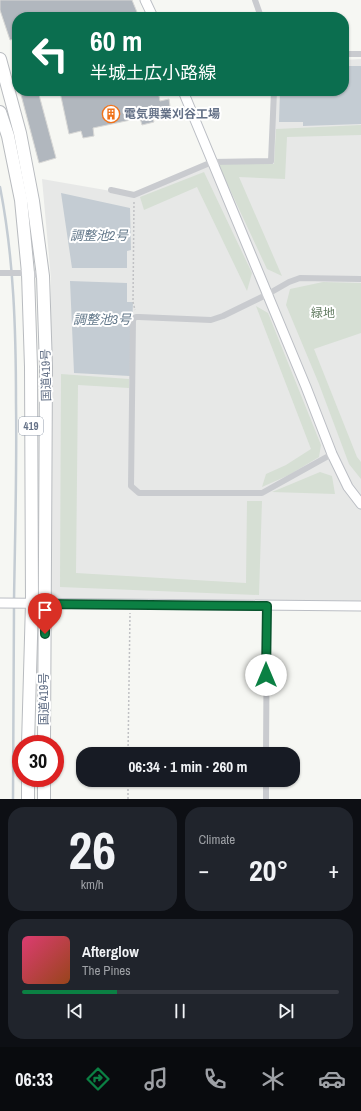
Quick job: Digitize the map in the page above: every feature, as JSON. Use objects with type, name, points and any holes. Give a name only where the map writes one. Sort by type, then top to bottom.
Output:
[{"type":"highway","name":"国道419号","points":[[0,59],[21,140],[33,201],[43,276],[46,366],[44,735]]},
{"type":"highway","name":"国道419号","points":[[0,112],[8,136],[21,200],[28,274],[31,367],[26,604],[28,735]]},
{"type":"highway","points":[[28,787],[28,799]]},
{"type":"highway","points":[[44,787],[44,799]]},
{"type":"street","points":[[145,0],[151,12]]},
{"type":"street","points":[[255,0],[259,12]]},
{"type":"street","points":[[349,54],[361,54]]},
{"type":"street","points":[[186,96],[332,454],[348,488],[361,504]]},
{"type":"street","points":[[111,190],[134,194],[212,162],[270,161],[274,96]]},
{"type":"street","points":[[0,274],[28,274],[43,276]]},
{"type":"street","points":[[332,454],[262,493],[139,493],[131,486],[133,319],[136,317],[211,320],[223,316],[268,294],[288,282],[300,278],[361,279]]},
{"type":"street","points":[[4,603],[361,606]]},
{"type":"street","points":[[266,747],[267,606]]},
{"type":"street","points":[[266,787],[266,799]]},
{"type":"path","points":[[134,194],[133,302],[136,317]]},
{"type":"path","points":[[128,747],[130,605]]},
{"type":"path","points":[[128,787],[128,799]]},
{"type":"shaded area","points":[[361,59],[361,605],[49,600],[51,279],[42,179],[134,195],[212,162],[270,161],[274,96],[349,96],[349,60]]},
{"type":"green space","points":[[361,125],[361,135],[287,137],[285,179],[239,177],[282,276],[267,269],[218,164],[274,164],[276,129]]},
{"type":"green space","points":[[204,172],[252,273],[247,291],[197,187],[144,210],[140,197]]},
{"type":"green space","name":"緑地","points":[[323,282],[361,283],[361,333],[314,349],[357,457],[361,462],[361,479],[349,464],[319,384],[286,305],[290,289]]},
{"type":"green space","points":[[256,306],[268,313],[321,445],[319,457],[289,475],[262,487],[266,474],[286,465],[311,449]]},
{"type":"green space","points":[[61,374],[129,379],[129,388],[78,385],[76,573],[246,583],[247,501],[262,501],[259,595],[60,587]]},
{"type":"green space","points":[[320,472],[332,476],[335,494],[272,492]]},
{"type":"water","points":[[349,66],[361,66],[361,124],[303,126],[303,122],[279,122],[280,96],[349,96]]},
{"type":"water","name":"調整池2号","points":[[61,193],[130,208],[131,250],[127,251],[127,268],[72,268]]},
{"type":"water","name":"調整池3号","points":[[70,281],[127,283],[127,302],[133,302],[130,376],[74,373]]},
{"type":"building","points":[[0,0],[132,0],[137,12],[12,12],[12,39],[10,40],[0,10]]},
{"type":"building","points":[[21,96],[39,96],[56,158],[39,163]]},
{"type":"building","name":"電気興業刈谷工場","points":[[61,96],[159,96],[160,101],[169,99],[170,106],[162,108],[163,112],[152,115],[154,122],[142,125],[140,118],[93,128],[94,136],[83,138],[81,131],[69,134]]},
{"type":"waterway","points":[[0,187],[5,214],[15,322],[16,453],[14,601]]},
{"type":"waterway","points":[[13,799],[14,606]]},
{"type":"place","name":"電気興業刈谷工場","points":[[111,114]]},
{"type":"route","points":[[45,634],[45,604],[267,606],[266,675]]}]
